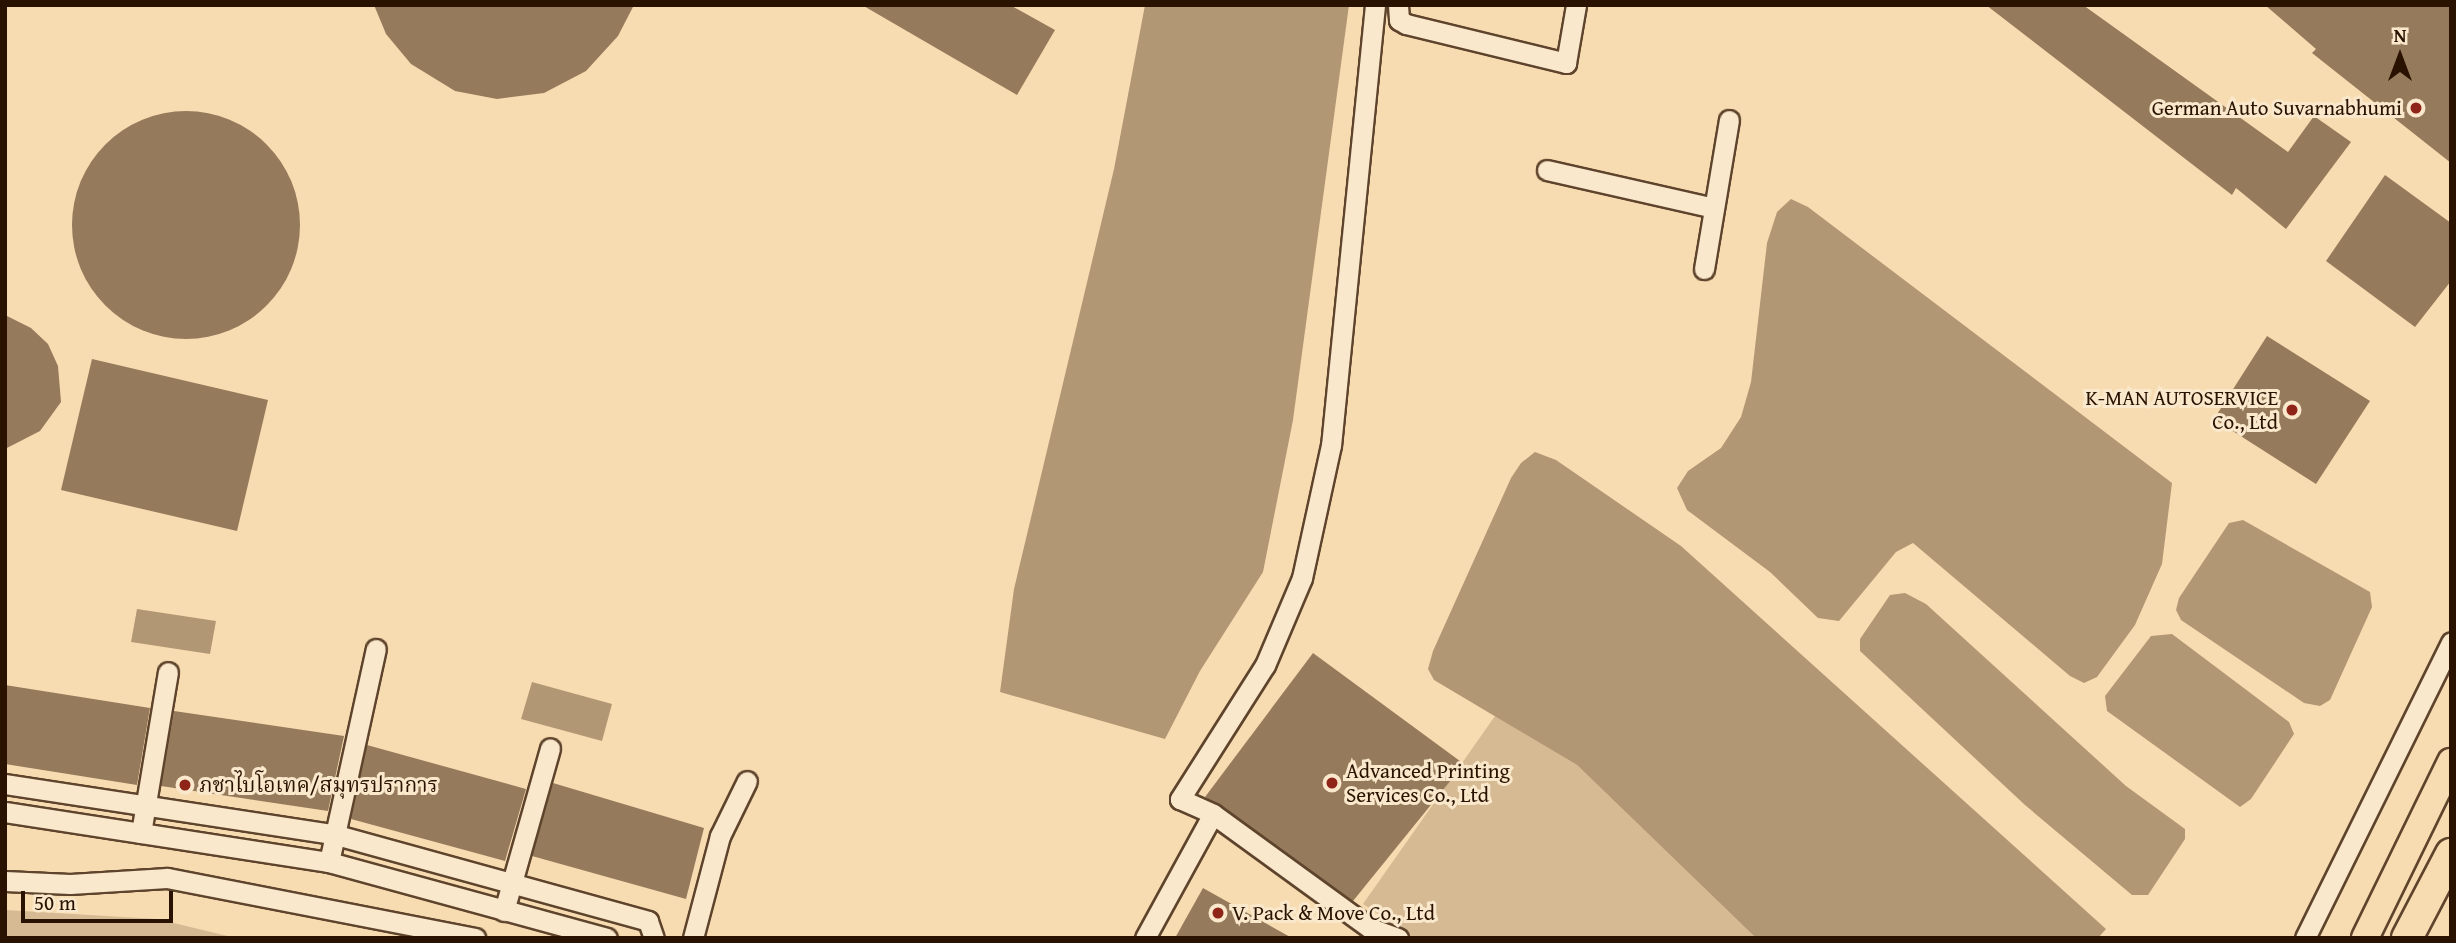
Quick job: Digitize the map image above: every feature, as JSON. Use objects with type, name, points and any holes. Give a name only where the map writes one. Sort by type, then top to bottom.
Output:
[{"type":"highway","points":[[2407,938],[2451,854]]},
{"type":"main road","points":[[2365,938],[2451,762]]},
{"type":"street","points":[[1375,5],[1331,445],[1297,593],[1265,665],[1180,799],[1213,814],[1370,933],[1398,938]]},
{"type":"street","points":[[1398,5],[1399,20],[1406,24],[1566,63],[1576,5]]},
{"type":"street","points":[[1704,269],[1729,120]]},
{"type":"street","points":[[1546,170],[1714,208]]},
{"type":"street","points":[[2305,938],[2451,642]]},
{"type":"street","points":[[329,862],[333,834],[376,649]]},
{"type":"street","points":[[141,833],[168,672]]},
{"type":"street","points":[[504,911],[550,748]]},
{"type":"street","points":[[693,938],[720,836],[747,781]]},
{"type":"street","points":[[5,784],[333,834],[512,881],[648,921],[654,938]]},
{"type":"street","points":[[5,812],[329,862],[607,938]]},
{"type":"street","points":[[1145,938],[1213,814]]},
{"type":"street","points":[[5,881],[70,884],[167,878],[475,938]]},
{"type":"shaded area","points":[[1145,5],[1349,5],[1293,420],[1263,572],[1200,671],[1165,739],[1000,692],[1014,589],[1114,169]]},
{"type":"shaded area","points":[[1791,199],[1808,207],[2172,483],[2162,564],[2135,625],[2097,677],[2084,683],[2070,676],[1913,543],[1896,552],[1839,621],[1818,618],[1770,572],[1687,510],[1677,488],[1688,471],[1721,448],[1741,417],[1751,382],[1767,243],[1777,212]]},
{"type":"shaded area","points":[[1535,452],[1556,460],[1681,546],[2106,929],[2098,938],[1756,938],[1577,765],[1434,680],[1428,669],[1433,651],[1511,478],[1521,463]]},
{"type":"shaded area","points":[[2243,520],[2370,592],[2372,607],[2330,700],[2320,706],[2304,703],[2181,620],[2176,610],[2179,598],[2229,523]]},
{"type":"shaded area","points":[[1905,593],[1926,604],[2126,786],[2185,829],[2185,839],[2148,895],[2132,895],[2025,805],[1860,651],[1860,639],[1890,595]]},
{"type":"shaded area","points":[[137,609],[216,621],[210,654],[131,642]]},
{"type":"shaded area","points":[[2172,634],[2289,722],[2294,734],[2251,799],[2240,807],[2107,711],[2105,696],[2151,636]]},
{"type":"shaded area","points":[[532,682],[612,704],[602,741],[521,719]]},
{"type":"shaded area","points":[[1495,716],[1577,765],[1756,938],[1413,938],[1363,904]]},
{"type":"shaded area","points":[[5,910],[157,919],[236,938],[5,938]]},
{"type":"building","points":[[374,5],[634,5],[618,36],[586,71],[544,93],[497,99],[455,91],[411,64],[386,34]]},
{"type":"building","points":[[862,5],[1010,5],[1055,30],[1017,95]]},
{"type":"building","points":[[1986,5],[2083,5],[2288,152],[2314,116],[2351,142],[2286,229],[2236,188],[2232,195]]},
{"type":"building","name":"German Auto Suvarnabhumi","points":[[2265,5],[2451,5],[2451,163],[2312,53],[2316,49]]},
{"type":"building","points":[[197,111],[230,119],[267,144],[292,181],[300,225],[292,269],[267,306],[250,320],[219,335],[175,339],[153,335],[132,326],[98,298],[85,279],[76,258],[72,214],[76,192],[85,171],[113,137],[132,124],[153,115]]},
{"type":"building","points":[[2385,175],[2451,223],[2451,281],[2415,327],[2326,261]]},
{"type":"building","points":[[5,315],[31,328],[48,344],[58,366],[61,402],[40,431],[5,449]]},
{"type":"building","name":"K-MAN AUTOSERVICE Co., Ltd","points":[[2267,336],[2370,401],[2316,484],[2214,419]]},
{"type":"building","points":[[92,359],[268,400],[237,531],[61,490]]},
{"type":"building","name":"Advanced Printing Services Co., Ltd","points":[[1313,653],[1464,764],[1353,901],[1205,797]]},
{"type":"building","points":[[5,685],[150,708],[137,785],[5,764]]},
{"type":"building","points":[[174,711],[344,736],[328,811],[161,786]]},
{"type":"building","points":[[367,745],[526,789],[505,861],[351,819]]},
{"type":"building","points":[[553,783],[704,828],[686,899],[532,856]]},
{"type":"building","name":"V. Pack & Move Co., Ltd","points":[[1203,888],[1292,938],[1175,938]]},
{"type":"place","name":"German Auto Suvarnabhumi","points":[[2416,108]]},
{"type":"place","name":"K-MAN AUTOSERVICE Co., Ltd","points":[[2292,410]]},
{"type":"place","name":"Advanced Printing Services Co., Ltd","points":[[1332,783]]},
{"type":"place","name":"ภชาไบโอเทค/สมุทรปราการ","points":[[185,785]]},
{"type":"place","name":"V. Pack & Move Co., Ltd","points":[[1218,913]]}]
